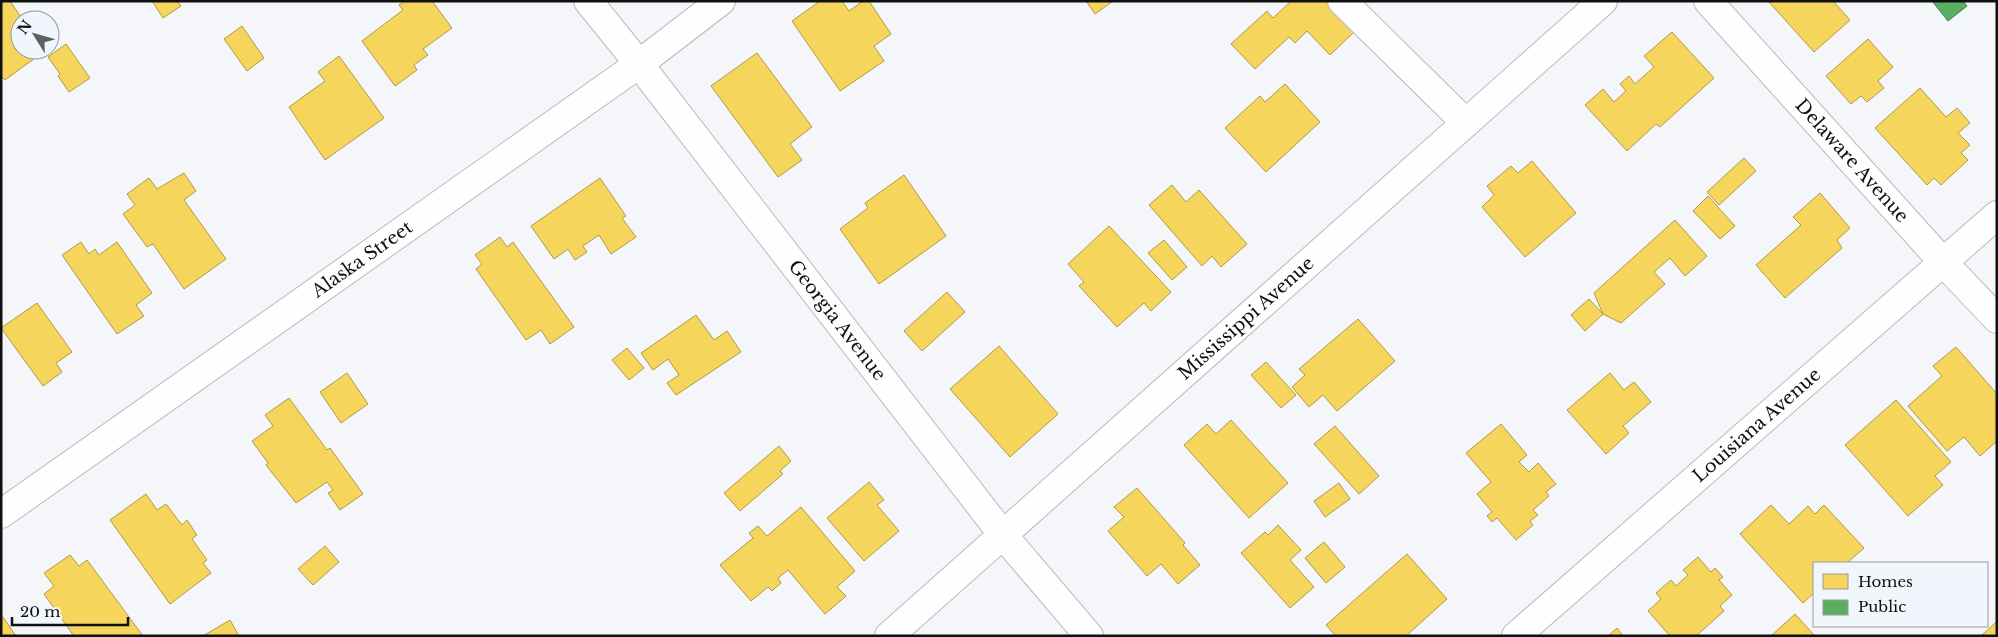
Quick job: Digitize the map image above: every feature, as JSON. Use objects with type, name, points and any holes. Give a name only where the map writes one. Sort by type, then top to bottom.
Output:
[{"type":"street","name":"Georgia Avenue","points":[[588,1],[639,64],[1003,534],[1089,636]]},
{"type":"street","name":"Alaska Street","points":[[1,514],[639,64],[721,1]]},
{"type":"street","points":[[1342,1],[1466,123]]},
{"type":"street","name":"Mississippi Avenue","points":[[889,636],[1603,1]]},
{"type":"street","name":"Delaware Avenue","points":[[1708,1],[1943,262],[1997,319]]},
{"type":"street","name":"Louisiana Avenue","points":[[1516,636],[1997,215]]},
{"type":"building: Homes","points":[[1,1],[10,1],[16,10],[10,10],[10,60],[32,60],[5,80],[1,76]]},
{"type":"building: Homes","points":[[152,1],[177,1],[181,6],[163,18]]},
{"type":"building: Homes","points":[[405,1],[432,1],[452,28],[423,49],[428,55],[414,65],[417,70],[395,86],[362,41],[403,10],[399,5]]},
{"type":"building: Homes","points":[[820,1],[842,1],[849,11],[863,1],[869,1],[891,34],[874,46],[884,61],[840,91],[792,21]]},
{"type":"building: Homes","points":[[1086,1],[1113,1],[1095,14]]},
{"type":"building: Homes","points":[[1291,1],[1327,1],[1355,31],[1330,55],[1307,31],[1295,43],[1289,37],[1255,69],[1231,44],[1267,11],[1273,18]]},
{"type":"building: Homes","points":[[1768,1],[1833,1],[1850,20],[1814,52]]},
{"type":"building: Homes","points":[[242,26],[264,58],[247,71],[224,39]]},
{"type":"building: Homes","points":[[1672,32],[1714,78],[1660,127],[1656,124],[1627,151],[1585,105],[1603,89],[1614,102],[1626,91],[1620,84],[1629,76],[1635,84],[1654,67],[1644,56]]},
{"type":"building: Homes","points":[[1868,39],[1893,67],[1878,81],[1884,88],[1867,102],[1861,96],[1851,104],[1826,76]]},
{"type":"building: Homes","points":[[66,44],[90,78],[69,92],[50,60],[60,60],[60,48]]},
{"type":"building: Homes","points":[[757,53],[812,127],[790,144],[802,160],[778,177],[711,86]]},
{"type":"building: Homes","points":[[339,56],[384,118],[325,160],[289,107],[325,81],[318,72]]},
{"type":"building: Homes","points":[[1285,84],[1320,122],[1266,172],[1225,128],[1260,96],[1265,102]]},
{"type":"building: Homes","points":[[1920,88],[1946,117],[1957,108],[1970,123],[1958,133],[1970,145],[1961,153],[1968,160],[1941,185],[1934,178],[1927,185],[1875,128]]},
{"type":"building: Homes","points":[[1744,158],[1756,171],[1719,205],[1707,192]]},
{"type":"building: Homes","points":[[1532,161],[1576,213],[1525,257],[1482,207],[1494,195],[1487,186],[1511,166],[1518,173]]},
{"type":"building: Homes","points":[[184,173],[196,191],[184,200],[226,259],[184,289],[153,244],[147,247],[123,214],[135,205],[127,194],[149,178],[157,189]]},
{"type":"building: Homes","points":[[904,175],[946,236],[879,284],[840,229],[868,208],[865,203]]},
{"type":"building: Homes","points":[[600,178],[626,216],[622,218],[636,237],[611,254],[599,235],[583,246],[587,252],[575,260],[568,249],[554,259],[531,226]]},
{"type":"building: Homes","points":[[1172,185],[1186,202],[1199,190],[1247,244],[1221,267],[1212,256],[1202,266],[1149,205]]},
{"type":"building: Homes","points":[[1820,193],[1850,228],[1837,240],[1842,248],[1785,298],[1756,265],[1801,225],[1793,217]]},
{"type":"building: Homes","points":[[1708,196],[1735,226],[1720,239],[1693,211]]},
{"type":"building: Homes","points":[[1675,220],[1707,256],[1685,276],[1670,258],[1654,272],[1665,284],[1621,323],[1603,314],[1594,293]]},
{"type":"building: Homes","points":[[1109,226],[1171,292],[1151,311],[1144,303],[1117,327],[1079,286],[1084,282],[1068,264]]},
{"type":"building: Homes","points":[[500,237],[507,247],[513,242],[574,327],[550,344],[541,330],[526,340],[476,269],[482,264],[475,255]]},
{"type":"building: Homes","points":[[1164,240],[1187,267],[1172,280],[1148,253]]},
{"type":"building: Homes","points":[[81,242],[89,254],[95,249],[99,255],[117,242],[152,293],[136,305],[144,316],[117,334],[62,255]]},
{"type":"building: Homes","points":[[947,292],[965,312],[922,351],[904,331]]},
{"type":"building: Homes","points":[[1589,299],[1603,314],[1585,331],[1571,315]]},
{"type":"building: Homes","points":[[37,303],[72,352],[56,363],[62,372],[43,386],[1,328]]},
{"type":"building: Homes","points":[[696,315],[714,340],[727,331],[741,352],[676,395],[667,383],[679,375],[668,359],[653,370],[641,353]]},
{"type":"building: Homes","points":[[1358,319],[1395,361],[1337,411],[1323,395],[1309,407],[1292,387],[1305,375],[1299,369]]},
{"type":"building: Homes","points":[[999,346],[1058,414],[1010,457],[950,389]]},
{"type":"building: Homes","points":[[1956,347],[1997,394],[1997,441],[1980,456],[1964,437],[1947,451],[1908,406],[1942,376],[1933,366]]},
{"type":"building: Homes","points":[[627,348],[644,368],[629,380],[612,360]]},
{"type":"building: Homes","points":[[1266,362],[1296,395],[1281,408],[1251,375]]},
{"type":"building: Homes","points":[[347,373],[368,404],[341,423],[320,392]]},
{"type":"building: Homes","points":[[1610,373],[1624,390],[1634,382],[1651,402],[1623,426],[1629,433],[1606,454],[1567,410]]},
{"type":"building: Homes","points":[[289,398],[327,450],[330,448],[363,494],[340,510],[328,493],[333,490],[327,482],[296,503],[266,465],[268,463],[252,441],[273,426],[265,415]]},
{"type":"building: Homes","points":[[1896,400],[1951,462],[1935,476],[1943,485],[1908,516],[1845,445]]},
{"type":"building: Homes","points":[[1231,420],[1288,483],[1249,518],[1184,445],[1207,424],[1216,434]]},
{"type":"building: Homes","points":[[1501,424],[1527,455],[1519,462],[1529,472],[1538,463],[1556,484],[1546,492],[1549,496],[1533,510],[1538,515],[1530,521],[1533,525],[1516,540],[1497,518],[1492,522],[1487,516],[1492,512],[1477,494],[1491,482],[1466,453]]},
{"type":"building: Homes","points":[[1335,426],[1379,476],[1359,494],[1314,444]]},
{"type":"building: Homes","points":[[779,446],[791,461],[780,471],[783,474],[740,511],[724,493]]},
{"type":"building: Homes","points":[[869,482],[884,500],[877,505],[899,531],[864,561],[827,518]]},
{"type":"building: Homes","points":[[1339,483],[1350,499],[1325,517],[1314,501]]},
{"type":"building: Homes","points":[[1137,488],[1185,543],[1183,545],[1200,565],[1178,584],[1161,564],[1147,576],[1108,531],[1124,517],[1114,507]]},
{"type":"building: Homes","points":[[146,494],[157,510],[166,504],[182,525],[187,520],[197,535],[192,539],[207,560],[203,563],[211,573],[170,604],[110,520]]},
{"type":"building: Homes","points":[[1771,505],[1789,524],[1808,506],[1815,514],[1824,505],[1864,548],[1848,562],[1813,562],[1813,594],[1803,603],[1740,534]]},
{"type":"building: Homes","points":[[801,507],[855,571],[837,587],[846,596],[825,614],[788,570],[778,578],[781,583],[772,591],[768,587],[751,601],[720,565],[753,538],[749,533],[758,526],[767,536]]},
{"type":"building: Homes","points":[[1278,525],[1301,550],[1290,560],[1314,587],[1290,608],[1241,553],[1265,532],[1268,535]]},
{"type":"building: Homes","points":[[1324,542],[1345,567],[1326,583],[1305,558]]},
{"type":"building: Homes","points":[[325,546],[339,562],[313,585],[298,569]]},
{"type":"building: Homes","points":[[1407,554],[1447,599],[1406,636],[1336,636],[1326,625]]},
{"type":"building: Homes","points":[[70,555],[79,566],[87,560],[143,636],[74,636],[44,594],[54,586],[44,573]]},
{"type":"building: Homes","points":[[1698,557],[1711,572],[1715,568],[1723,577],[1719,580],[1732,595],[1720,606],[1724,611],[1696,636],[1670,636],[1648,611],[1661,599],[1656,593],[1671,580],[1676,586],[1688,575],[1683,570]]},
{"type":"building: Homes","points":[[1795,614],[1815,636],[1771,636]]},
{"type":"building: Homes","points":[[3,617],[16,636],[1,636],[1,618]]},
{"type":"building: Homes","points":[[230,620],[239,636],[203,636]]},
{"type":"building: Homes","points":[[1997,621],[1997,636],[1981,636]]},
{"type":"building: Homes","points":[[1617,628],[1623,636],[1608,636]]},
{"type":"building: Public","points":[[1932,1],[1963,1],[1967,6],[1948,21]]}]
